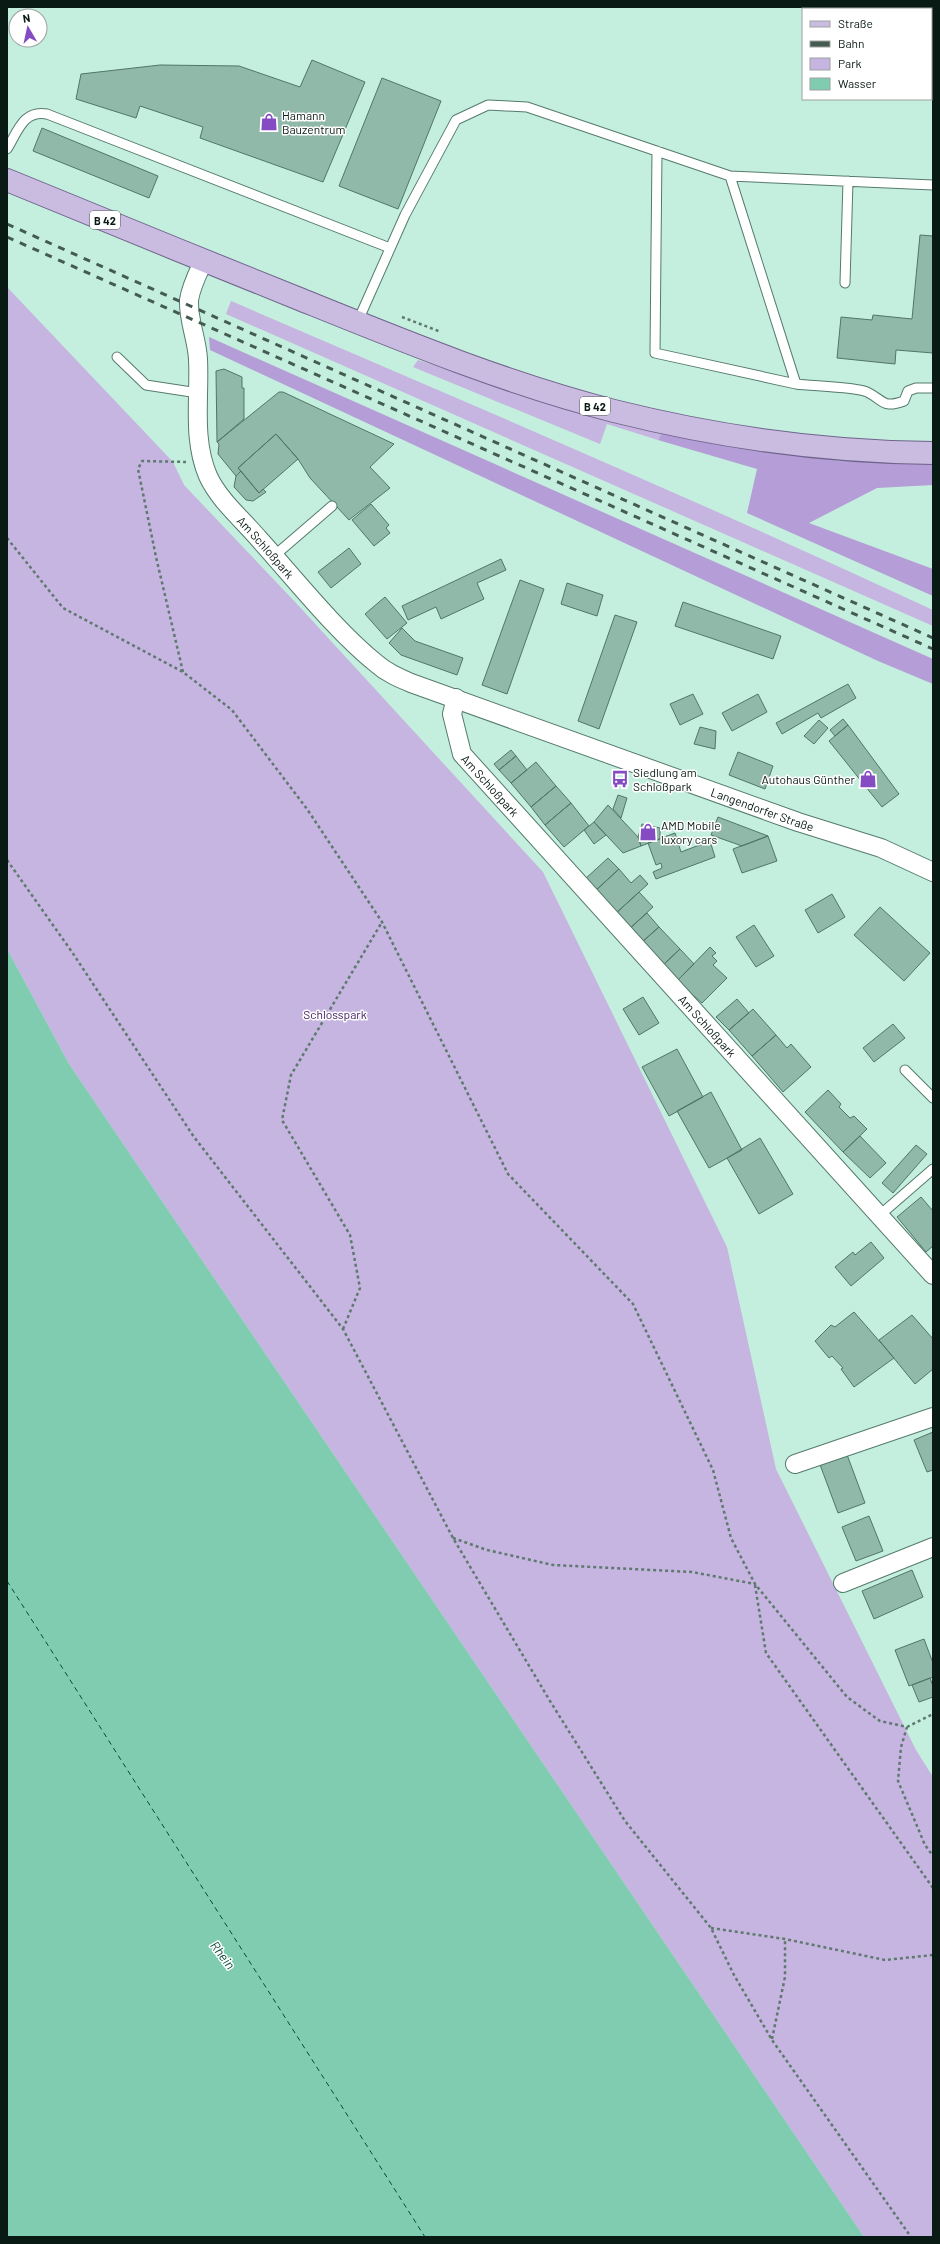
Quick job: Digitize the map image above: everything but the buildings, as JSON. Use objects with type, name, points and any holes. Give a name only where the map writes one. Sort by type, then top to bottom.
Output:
[{"type":"main road","name":"B 42","points":[[7,180],[358,323],[533,387],[655,420],[711,432],[802,445],[854,450],[933,453]]},
{"type":"street","name":"Am Schloßpark","points":[[204,260],[189,301],[191,322],[198,359],[198,427],[203,463],[218,492],[349,638],[378,665],[389,673],[411,683],[456,698],[452,714],[462,754],[933,1275]]},
{"type":"street","name":"Langendorfer Straße","points":[[456,698],[798,822],[881,848],[933,872]]},
{"type":"street","points":[[795,1464],[933,1417]]},
{"type":"street","points":[[843,1584],[933,1547]]},
{"type":"lane","points":[[358,323],[405,215],[456,120],[488,105],[527,107],[730,176],[933,185]]},
{"type":"lane","points":[[7,149],[27,117],[36,112],[47,114],[390,248]]},
{"type":"lane","points":[[657,150],[656,353],[796,384],[866,391],[884,404],[892,405],[904,401],[908,391],[916,388],[933,388]]},
{"type":"lane","points":[[730,176],[796,384]]},
{"type":"lane","points":[[844,282],[848,181]]},
{"type":"lane","points":[[117,357],[146,385],[198,393]]},
{"type":"lane","points":[[274,556],[332,506]]},
{"type":"lane","points":[[905,1070],[933,1098]]},
{"type":"lane","points":[[880,1215],[933,1169]]},
{"type":"path","points":[[400,316],[448,335]]},
{"type":"path","points":[[183,672],[156,557],[138,469],[142,461],[203,463]]},
{"type":"path","points":[[7,538],[63,608],[183,672],[232,710],[307,809],[382,922],[508,1174],[632,1304],[685,1408],[713,1470],[731,1538],[755,1584],[847,1697],[880,1721],[907,1726],[933,1714]]},
{"type":"path","points":[[7,544],[12,545]]},
{"type":"path","points":[[7,860],[72,952],[194,1137],[343,1330],[453,1538],[550,1701],[626,1821],[711,1928],[734,1975],[772,2040],[911,2237]]},
{"type":"path","points":[[343,1330],[360,1288],[350,1235],[282,1120],[291,1075],[382,922]]},
{"type":"path","points":[[453,1538],[487,1550],[554,1565],[692,1572],[755,1584]]},
{"type":"path","points":[[755,1584],[766,1653],[933,1888]]},
{"type":"path","points":[[907,1726],[901,1747],[898,1781],[925,1845],[933,1856]]},
{"type":"path","points":[[711,1928],[785,1939],[885,1960],[933,1955]]},
{"type":"path","points":[[772,2040],[785,1977],[785,1939]]},
{"type":"green space","name":"Schlosspark","points":[[7,287],[173,462],[184,485],[296,603],[543,872],[727,1247],[776,1469],[916,1750],[933,1777],[933,2237],[864,2237],[69,1064],[7,949]]},
{"type":"green space","points":[[231,301],[671,491],[933,610],[933,626],[226,314]]},
{"type":"green space","points":[[418,360],[607,419],[663,431],[658,440],[607,424],[600,444],[413,367]]},
{"type":"shaded area","points":[[209,337],[933,659],[933,684],[878,661],[210,350]]},
{"type":"shaded area","points":[[663,431],[841,461],[933,462],[933,485],[877,488],[809,523],[933,569],[933,596],[747,513],[757,469],[658,440]]},
{"type":"water","name":"Rhein","points":[[7,949],[69,1064],[864,2237],[7,2237]]},
{"type":"ferry route","points":[[7,1581],[425,2237]]},
{"type":"railway","points":[[7,224],[933,638]]},
{"type":"railway","points":[[7,237],[933,649]]},
{"type":"place","name":"Hamann Bauzentrum","points":[[269,122]]},
{"type":"place","name":"Siedlung am Schloßpark","points":[[620,779]]},
{"type":"place","name":"Autohaus Günther","points":[[868,779]]},
{"type":"place","name":"AMD Mobile luxory cars","points":[[648,832]]}]
